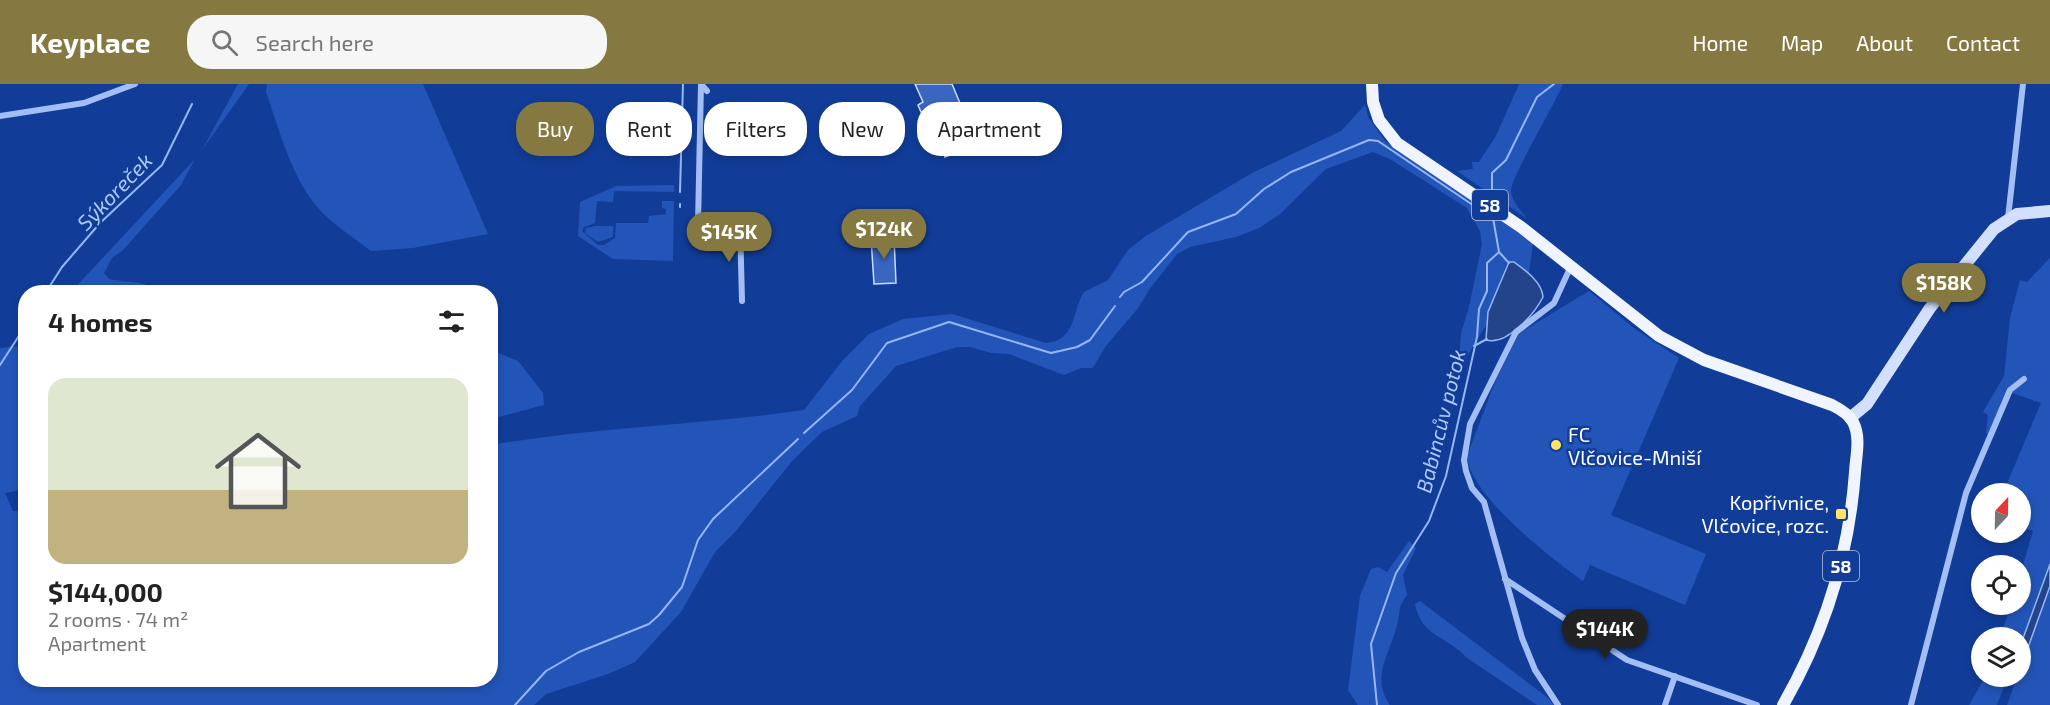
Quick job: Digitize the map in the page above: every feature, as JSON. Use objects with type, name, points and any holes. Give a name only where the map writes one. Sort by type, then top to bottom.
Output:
[{"type":"main road","name":"58","points":[[1372,84],[1374,108],[1380,123],[1392,138],[1521,226],[1630,315],[1673,344],[1732,371],[1832,405],[1850,418],[1857,441],[1851,515],[1840,571],[1819,635],[1783,705]]},
{"type":"main road","points":[[1850,418],[1874,395],[1952,278],[1994,229],[2007,218],[2028,212],[2050,211]]},
{"type":"street","points":[[0,116],[84,103],[135,84]]},
{"type":"street","points":[[701,84],[707,91]]},
{"type":"street","points":[[701,84],[698,224],[740,224],[742,301]]},
{"type":"street","points":[[2007,218],[2023,84]]},
{"type":"street","points":[[1558,705],[1532,661],[1516,622],[1484,502],[1472,488],[1464,460],[1467,432],[1516,332],[1554,303],[1571,266]]},
{"type":"street","points":[[1911,705],[1966,493],[2010,390],[2024,379]]},
{"type":"street","points":[[1504,579],[1627,660],[1757,705]]},
{"type":"street","points":[[1665,705],[1675,676]]},
{"type":"shaded area","points":[[238,84],[249,84],[202,150]]},
{"type":"shaded area","points":[[267,84],[423,84],[488,234],[413,248],[371,251],[327,217],[305,190],[289,159],[266,92]]},
{"type":"shaded area","points":[[1519,84],[1563,84],[1525,157],[1511,191],[1517,206],[1528,219],[1457,171],[1473,169],[1472,162],[1479,162],[1496,136]]},
{"type":"shaded area","points":[[1365,105],[1368,117],[1385,141],[1533,243],[1529,273],[1514,262],[1506,265],[1486,325],[1458,372],[1461,333],[1469,307],[1482,244],[1480,231],[1467,208],[1390,159],[1373,152],[1326,169],[1280,214],[1259,228],[1236,237],[1190,247],[1177,254],[1139,307],[1105,347],[1093,368],[1081,368],[1064,375],[1009,354],[991,353],[970,347],[957,347],[896,366],[860,406],[857,416],[822,432],[793,460],[736,531],[715,552],[681,612],[635,662],[608,674],[546,694],[534,705],[0,705],[0,348],[18,346],[18,490],[5,493],[13,511],[18,511],[18,687],[498,687],[498,444],[569,434],[804,410],[843,360],[869,334],[903,319],[952,314],[1046,343],[1056,341],[1063,337],[1072,324],[1084,292],[1108,280],[1128,250],[1146,236],[1252,173],[1341,131]]},
{"type":"shaded area","points":[[195,159],[181,185],[123,250],[112,258],[104,273],[109,279],[146,285],[78,285]]},
{"type":"shaded area","points":[[674,185],[674,192],[614,191],[613,202],[597,201],[595,223],[584,227],[582,231],[598,245],[604,245],[615,238],[616,223],[648,223],[649,216],[666,214],[666,209],[662,208],[662,201],[674,201],[673,261],[613,259],[578,236],[580,202],[616,186]]},
{"type":"shaded area","points":[[613,226],[613,237],[598,242],[585,233],[586,228]]},
{"type":"shaded area","points":[[2050,258],[2050,564],[2027,627],[2003,627],[2008,615],[2031,615],[2031,555],[2026,555],[2033,531],[2031,530],[2031,483],[2007,483],[2041,403],[2012,393],[1994,436],[1986,433],[1988,415],[1983,412],[2004,376],[2010,318],[2020,280],[2027,282]]},
{"type":"shaded area","points":[[1509,262],[1514,262],[1532,277],[1540,286],[1543,297],[1519,327],[1503,338],[1494,341],[1486,340],[1488,312]]},
{"type":"shaded area","name":"FC Vlčovice-Mniší","points":[[1589,291],[1635,329],[1679,358],[1611,515],[1706,554],[1685,605],[1590,565],[1583,581],[1533,542],[1497,507],[1472,472],[1467,456],[1496,379],[1518,334]]},
{"type":"shaded area","points":[[498,353],[518,361],[543,393],[544,405],[498,417]]},
{"type":"shaded area","points":[[1409,541],[1416,548],[1403,575],[1407,595],[1400,607],[1394,636],[1383,665],[1382,684],[1390,705],[1358,705],[1348,690],[1360,596],[1371,569],[1378,567],[1387,572]]},
{"type":"shaded area","points":[[2050,564],[2050,586],[2031,639],[2031,627],[2027,627]]},
{"type":"shaded area","points":[[2050,586],[2050,705],[2007,705],[2013,687],[2031,687],[2031,639]]},
{"type":"shaded area","points":[[1420,601],[1548,698],[1554,705],[1537,705],[1429,630],[1418,615],[1415,604]]},
{"type":"shaded area","points":[[1979,687],[2004,687],[1997,705],[1969,705]]},
{"type":"building","points":[[915,84],[952,84],[960,102],[923,102]]},
{"type":"building","points":[[894,237],[896,283],[874,284],[871,238]]},
{"type":"waterway","points":[[680,192],[683,84]]},
{"type":"waterway","name":"Babincův potok","points":[[1492,199],[1492,173],[1506,160],[1537,97],[1554,84]]},
{"type":"waterway","name":"Sýkoreček","points":[[50,285],[62,267],[100,223],[162,165],[192,104]]},
{"type":"waterway","points":[[1120,297],[1124,292],[1142,282],[1188,232],[1236,214],[1264,189],[1291,172],[1369,140],[1378,141],[1492,218]]},
{"type":"waterway","name":"Babincův potok","points":[[1377,705],[1371,644],[1396,573],[1429,521],[1446,476],[1477,337],[1479,309],[1487,291],[1487,263],[1499,252],[1492,212]]},
{"type":"waterway","points":[[1499,252],[1509,263]]},
{"type":"waterway","points":[[804,433],[852,390],[887,343],[949,322],[1051,353],[1077,347],[1090,340],[1115,306]]},
{"type":"waterway","name":"Sýkoreček","points":[[0,365],[18,337]]},
{"type":"waterway","points":[[1474,346],[1487,339]]},
{"type":"waterway","points":[[515,705],[546,671],[579,652],[649,624],[659,615],[682,587],[698,540],[713,519],[798,439]]},
{"type":"place","name":"FC Vlčovice-Mniší","points":[[1556,445]]},
{"type":"place","name":"Kopřivnice, Vlčovice, rozc.","points":[[1841,514]]}]
